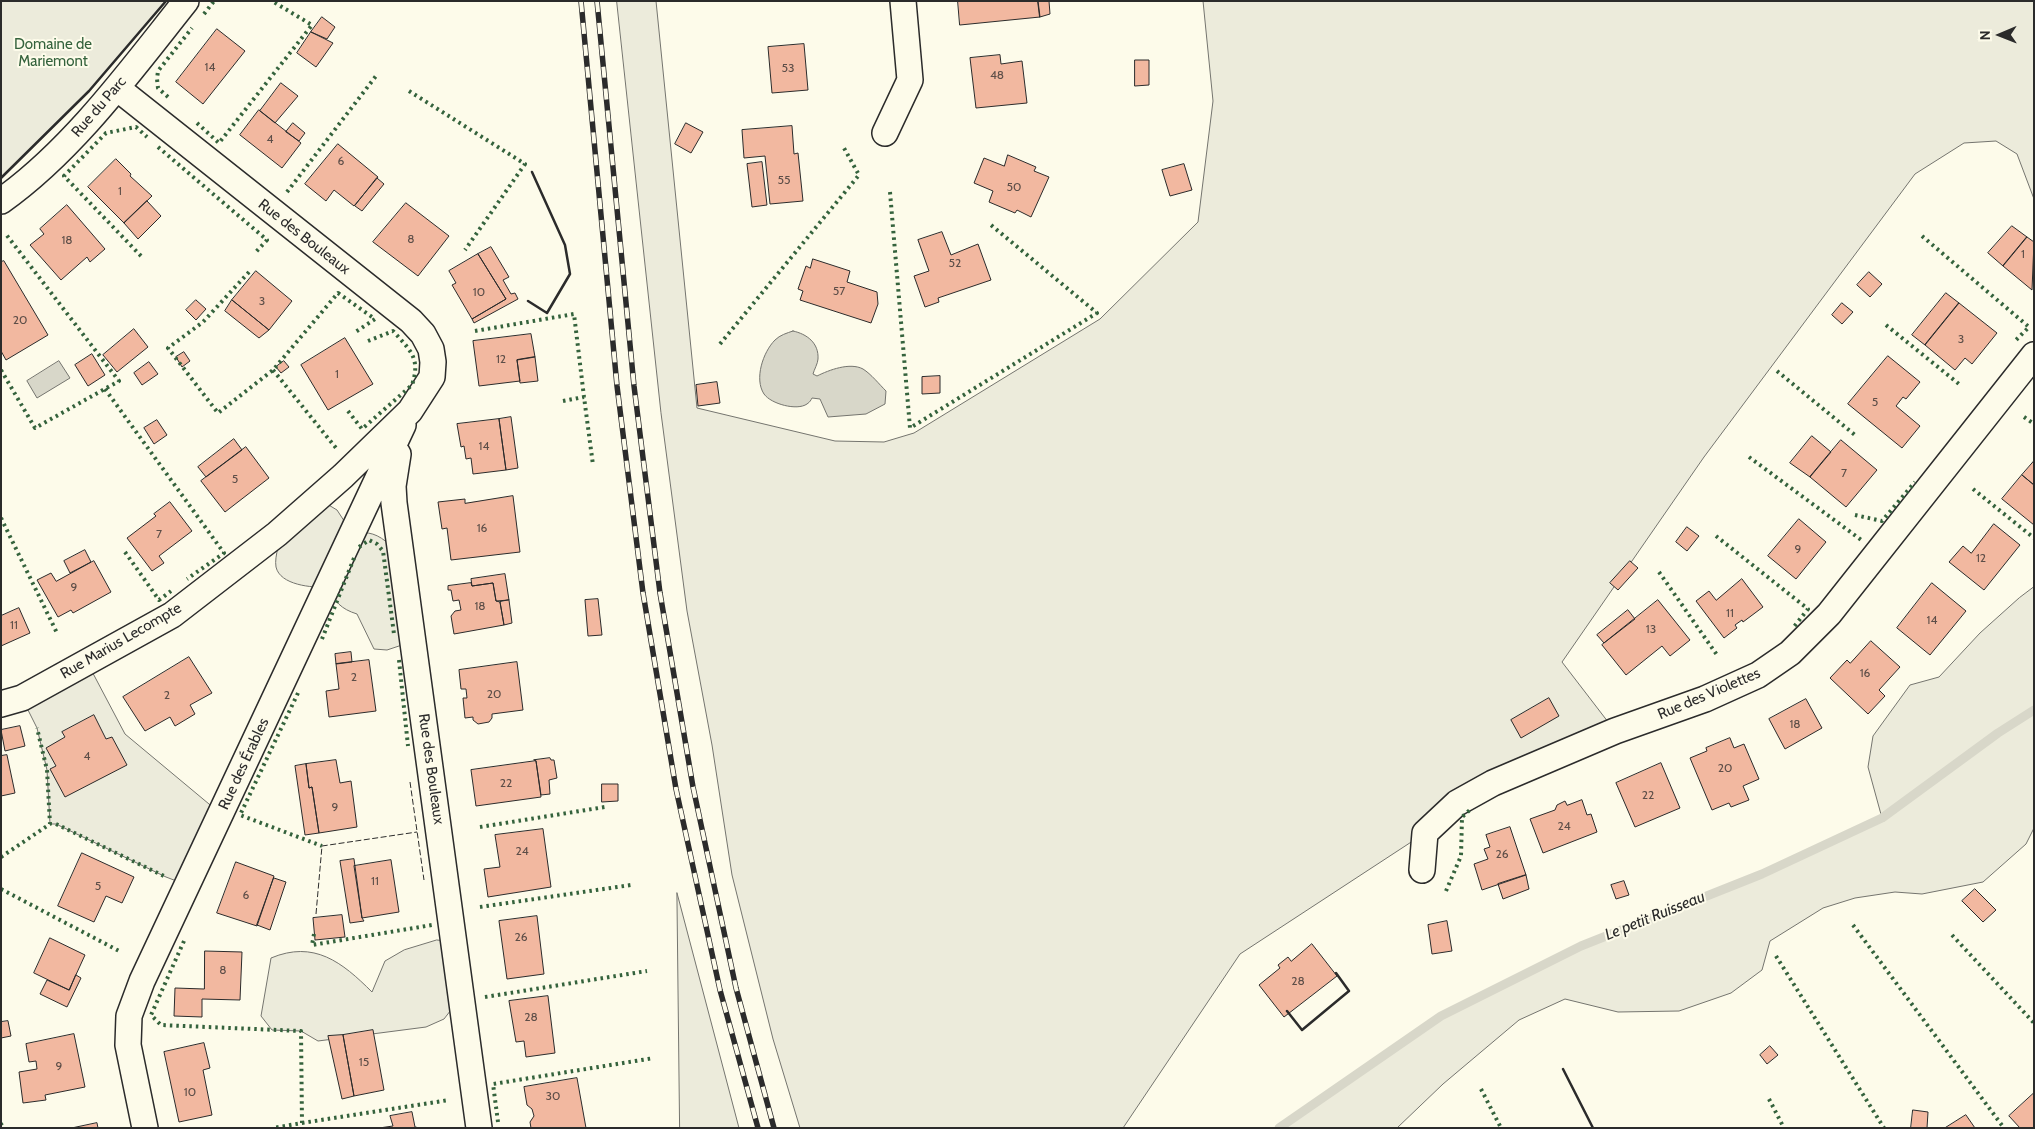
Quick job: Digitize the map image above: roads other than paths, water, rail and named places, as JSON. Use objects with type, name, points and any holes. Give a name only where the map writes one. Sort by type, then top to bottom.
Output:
[{"type":"street","name":"Rue du Parc","points":[[1,201],[47,164],[117,88],[186,1]]},
{"type":"street","points":[[885,133],[910,80],[903,1]]},
{"type":"street","name":"Rue des Bouleaux","points":[[117,88],[411,321],[423,334],[431,349],[433,362],[432,377],[410,411],[327,490]]},
{"type":"street","name":"Rue des Violettes","points":[[1422,870],[1425,833],[1456,803],[1493,783],[1615,731],[1705,699],[1758,675],[1790,653],[1829,614],[2034,355]]},
{"type":"street","name":"Rue des Bouleaux","points":[[410,411],[395,469],[394,503],[479,1128]]},
{"type":"street","name":"Rue des Érables","points":[[145,1128],[128,1045],[129,1016],[146,972],[410,411]]},
{"type":"street","name":"Rue Marius Lecompte","points":[[1,704],[22,698],[172,615],[277,534],[327,490]]},
{"type":"waterway","name":"Le petit Ruisseau","points":[[1279,1128],[1441,1016],[1581,946],[1762,874],[1882,818],[1998,733],[2034,710]]},
{"type":"railway","points":[[581,1],[617,386],[643,593],[676,789],[720,990],[758,1128]]},
{"type":"railway","points":[[597,1],[634,386],[660,593],[693,787],[736,988],[774,1128]]},
{"type":"park label","name":"Domaine de Mariemont","points":[[53,54]]}]
